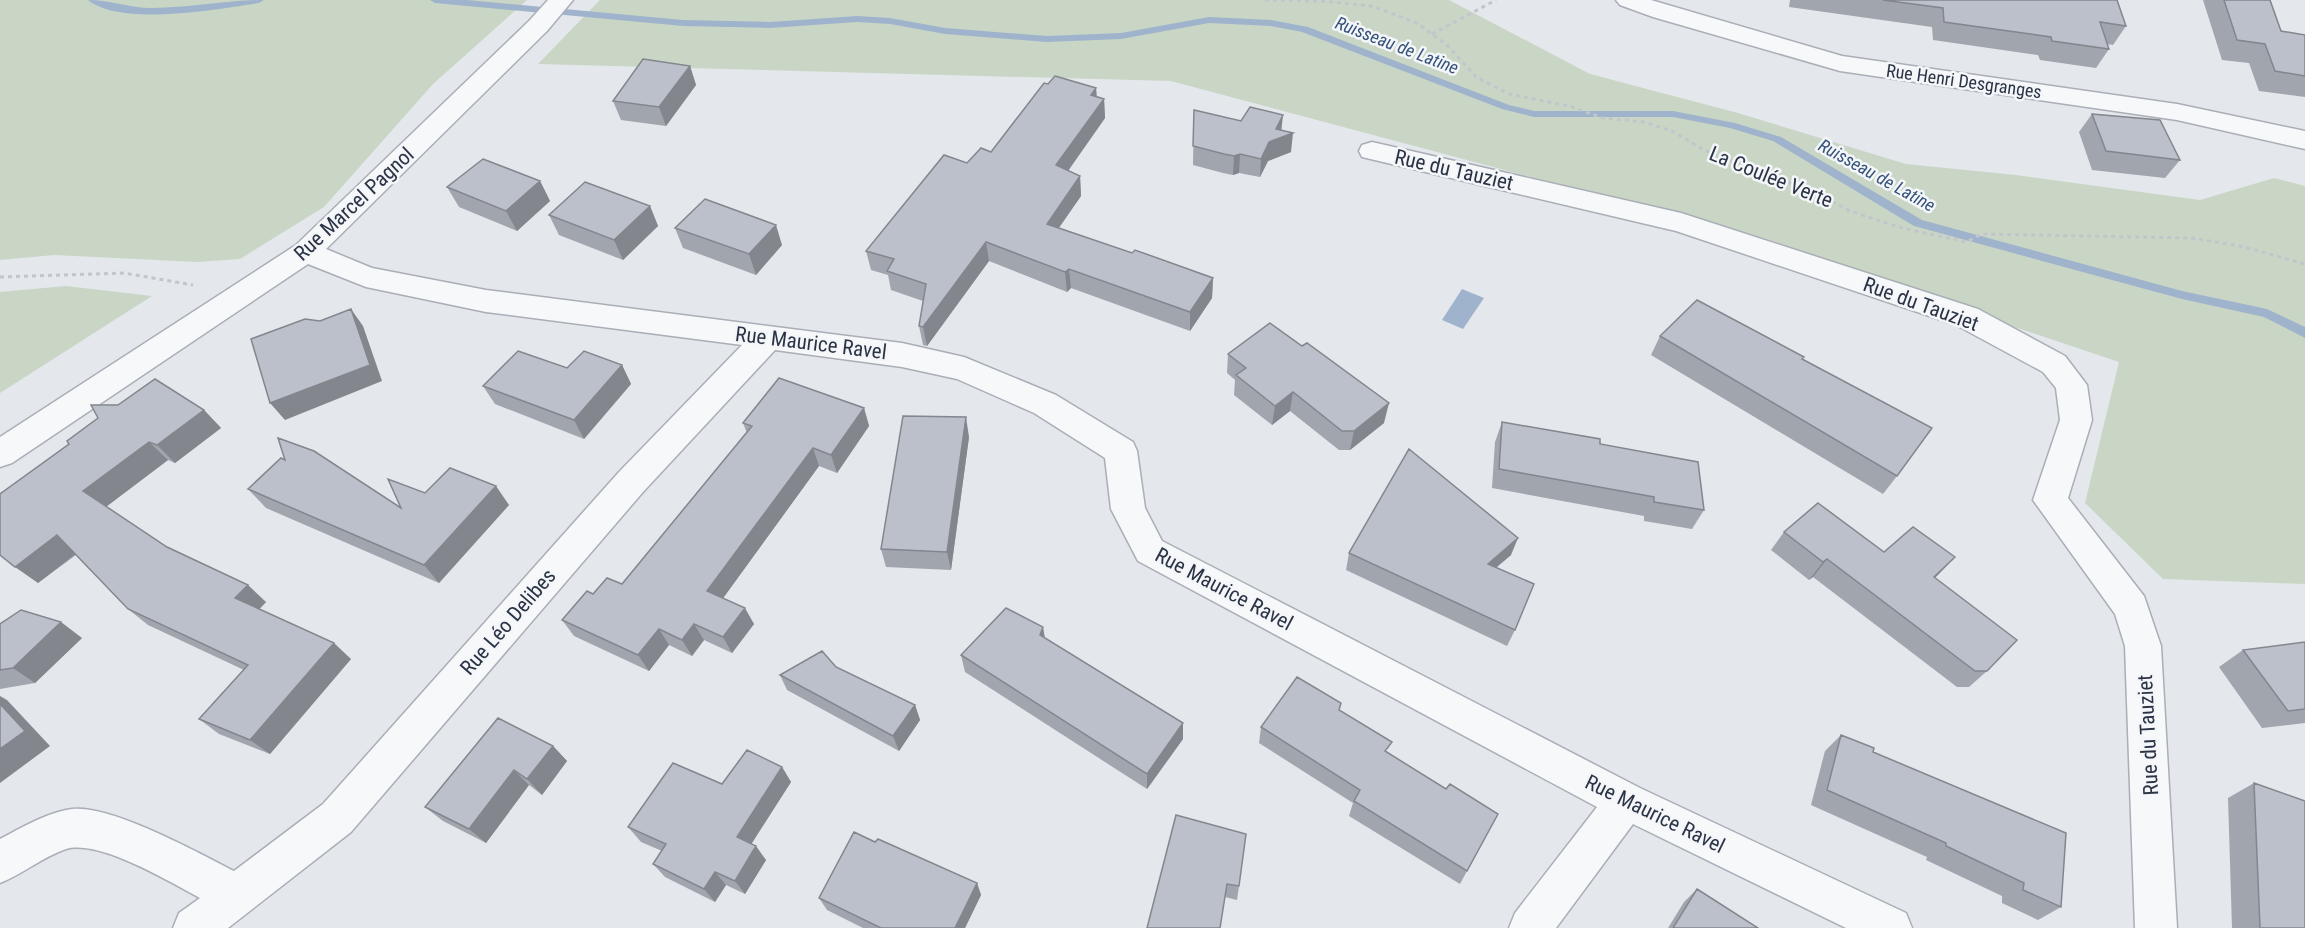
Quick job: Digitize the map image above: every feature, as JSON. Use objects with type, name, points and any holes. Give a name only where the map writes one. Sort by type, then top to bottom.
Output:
[{"type":"street","name":"Rue Henri Desgranges","points":[[1628,0],[1662,12],[1840,63],[2177,112],[2305,140]]},
{"type":"street","name":"Rue Marcel Pagnol","points":[[0,454],[306,252],[555,7]]},
{"type":"street","name":"Rue du Tauziet","points":[[1372,151],[1680,223],[1967,317],[2054,364],[2071,384],[2076,420],[2050,500],[2131,607],[2143,646],[2156,928]]},
{"type":"street","name":"Rue Maurice Ravel","points":[[306,252],[366,277],[486,301],[902,355],[964,369],[1045,405],[1121,451],[1128,509],[1150,551],[1626,801],[1891,928]]},
{"type":"street","name":"Rue Léo Delibes","points":[[194,928],[338,818],[631,482],[768,338]]},
{"type":"street","points":[[1530,928],[1626,801]]},
{"type":"street","points":[[0,862],[9,855],[73,827],[116,835],[237,894]]},
{"type":"path","name":"La Coulée Verte","points":[[1265,0],[1321,1],[1372,6],[1417,23],[1447,45],[1476,77],[1509,94],[1569,106],[1602,118],[1644,122],[1672,131],[1704,150],[1814,192],[1850,211],[1902,228],[1967,242],[1981,234],[2191,238],[2240,246],[2305,264]]},
{"type":"path","points":[[1432,34],[1496,0]]},
{"type":"path","points":[[0,277],[124,273],[246,293]]},
{"type":"green space","points":[[0,0],[527,0],[433,84],[324,207],[240,259],[197,262],[54,255],[0,260]]},
{"type":"green space","points":[[600,0],[1449,0],[1590,74],[1738,113],[1906,164],[2016,175],[2200,200],[2274,178],[2305,186],[2305,584],[2163,579],[2085,503],[2119,362],[1710,225],[1171,81],[538,64]]},
{"type":"green space","points":[[66,286],[152,296],[0,393],[0,292]]},
{"type":"water","points":[[1462,289],[1484,298],[1463,329],[1442,320]]},
{"type":"building","points":[[1883,0],[2117,0],[2126,26],[2100,22],[2109,49],[2052,41],[2051,37],[1944,22],[1943,8]]},
{"type":"building","points":[[2224,0],[2270,0],[2281,31],[2305,35],[2305,76],[2275,71],[2265,44],[2237,40]]},
{"type":"building","points":[[643,59],[690,66],[659,107],[613,101]]},
{"type":"building","points":[[1055,76],[1096,88],[1091,95],[1104,99],[1056,165],[1080,176],[1047,224],[1132,253],[1135,250],[1213,278],[1190,312],[1069,269],[1065,272],[986,242],[923,327],[919,326],[926,284],[887,271],[894,259],[866,251],[944,155],[967,163],[981,148],[991,152],[1044,83],[1048,84]]},
{"type":"building","points":[[1250,107],[1283,115],[1276,129],[1293,133],[1269,142],[1261,159],[1240,154],[1234,156],[1193,146],[1194,110],[1241,121]]},
{"type":"building","points":[[2092,114],[2160,120],[2180,160],[2106,151]]},
{"type":"building","points":[[483,159],[540,181],[506,211],[447,187]]},
{"type":"building","points":[[585,182],[650,206],[614,240],[549,215]]},
{"type":"building","points":[[705,199],[776,225],[749,254],[675,228]]},
{"type":"building","points":[[1697,300],[1932,428],[1897,476],[1660,336]]},
{"type":"building","points":[[351,309],[370,365],[270,403],[251,339],[305,319],[320,321]]},
{"type":"building","points":[[1270,323],[1302,346],[1307,343],[1389,403],[1354,431],[1342,431],[1293,392],[1275,406],[1236,375],[1246,368],[1228,354]]},
{"type":"building","points":[[518,351],[567,368],[584,351],[622,365],[574,420],[483,386]]},
{"type":"building","points":[[779,378],[864,408],[831,455],[813,448],[707,591],[745,608],[723,637],[694,624],[682,640],[659,629],[638,655],[562,620],[587,591],[593,594],[607,578],[622,584],[752,426],[743,423]]},
{"type":"building","points":[[155,379],[204,410],[157,445],[149,442],[83,491],[167,547],[248,585],[235,598],[334,643],[250,740],[199,719],[248,665],[128,609],[57,535],[15,567],[0,555],[0,494],[69,444],[67,441],[98,418],[91,405],[118,405]]},
{"type":"building","points":[[903,416],[966,417],[947,552],[881,549]]},
{"type":"building","points":[[1502,422],[1600,439],[1600,444],[1698,462],[1704,510],[1654,502],[1654,497],[1499,469]]},
{"type":"building","points":[[278,438],[314,451],[401,508],[388,479],[425,493],[450,468],[496,486],[424,565],[248,489],[281,458],[285,460]]},
{"type":"building","points":[[1409,449],[1518,538],[1488,564],[1534,584],[1515,630],[1349,553]]},
{"type":"building","points":[[1818,503],[1884,552],[1913,527],[1955,557],[1934,577],[2017,640],[1987,671],[1975,671],[1827,559],[1823,562],[1784,532]]},
{"type":"building","points":[[1006,608],[1043,627],[1040,635],[1183,723],[1147,774],[961,655]]},
{"type":"building","points":[[21,610],[61,622],[13,668],[0,670],[0,624]]},
{"type":"building","points":[[2305,642],[2305,709],[2288,711],[2243,650]]},
{"type":"building","points":[[822,651],[836,667],[915,705],[893,736],[780,675]]},
{"type":"building","points":[[1297,677],[1341,703],[1339,710],[1392,742],[1385,751],[1446,789],[1450,784],[1498,814],[1467,871],[1354,801],[1360,790],[1261,727]]},
{"type":"building","points":[[0,704],[25,731],[0,749]]},
{"type":"building","points":[[498,718],[553,746],[527,779],[514,770],[469,829],[425,807]]},
{"type":"building","points":[[1841,735],[1874,748],[1873,752],[2066,833],[2061,907],[2023,890],[2024,883],[1946,846],[1946,843],[1827,790]]},
{"type":"building","points":[[747,750],[782,767],[737,837],[756,846],[735,881],[715,872],[704,889],[653,864],[666,844],[628,827],[673,763],[722,784]]},
{"type":"building","points":[[2254,783],[2305,801],[2305,928],[2260,928]]},
{"type":"building","points":[[1176,815],[1246,834],[1239,886],[1227,884],[1220,928],[1147,928]]},
{"type":"building","points":[[854,832],[875,842],[878,839],[977,883],[955,928],[881,928],[819,898]]},
{"type":"building","points":[[1697,889],[1758,928],[1673,928]]},
{"type":"waterway","name":"Ruisseau de Latine","points":[[93,0],[110,7],[151,11],[259,0]]},
{"type":"waterway","name":"Ruisseau de Latine","points":[[435,0],[683,23],[770,25],[857,19],[890,21],[945,31],[1047,39],[1121,36],[1209,20],[1271,23],[1304,29],[1506,107],[1534,114],[1673,114],[1731,125],[1777,139],[1918,223],[2182,295],[2267,313],[2305,333]]}]
